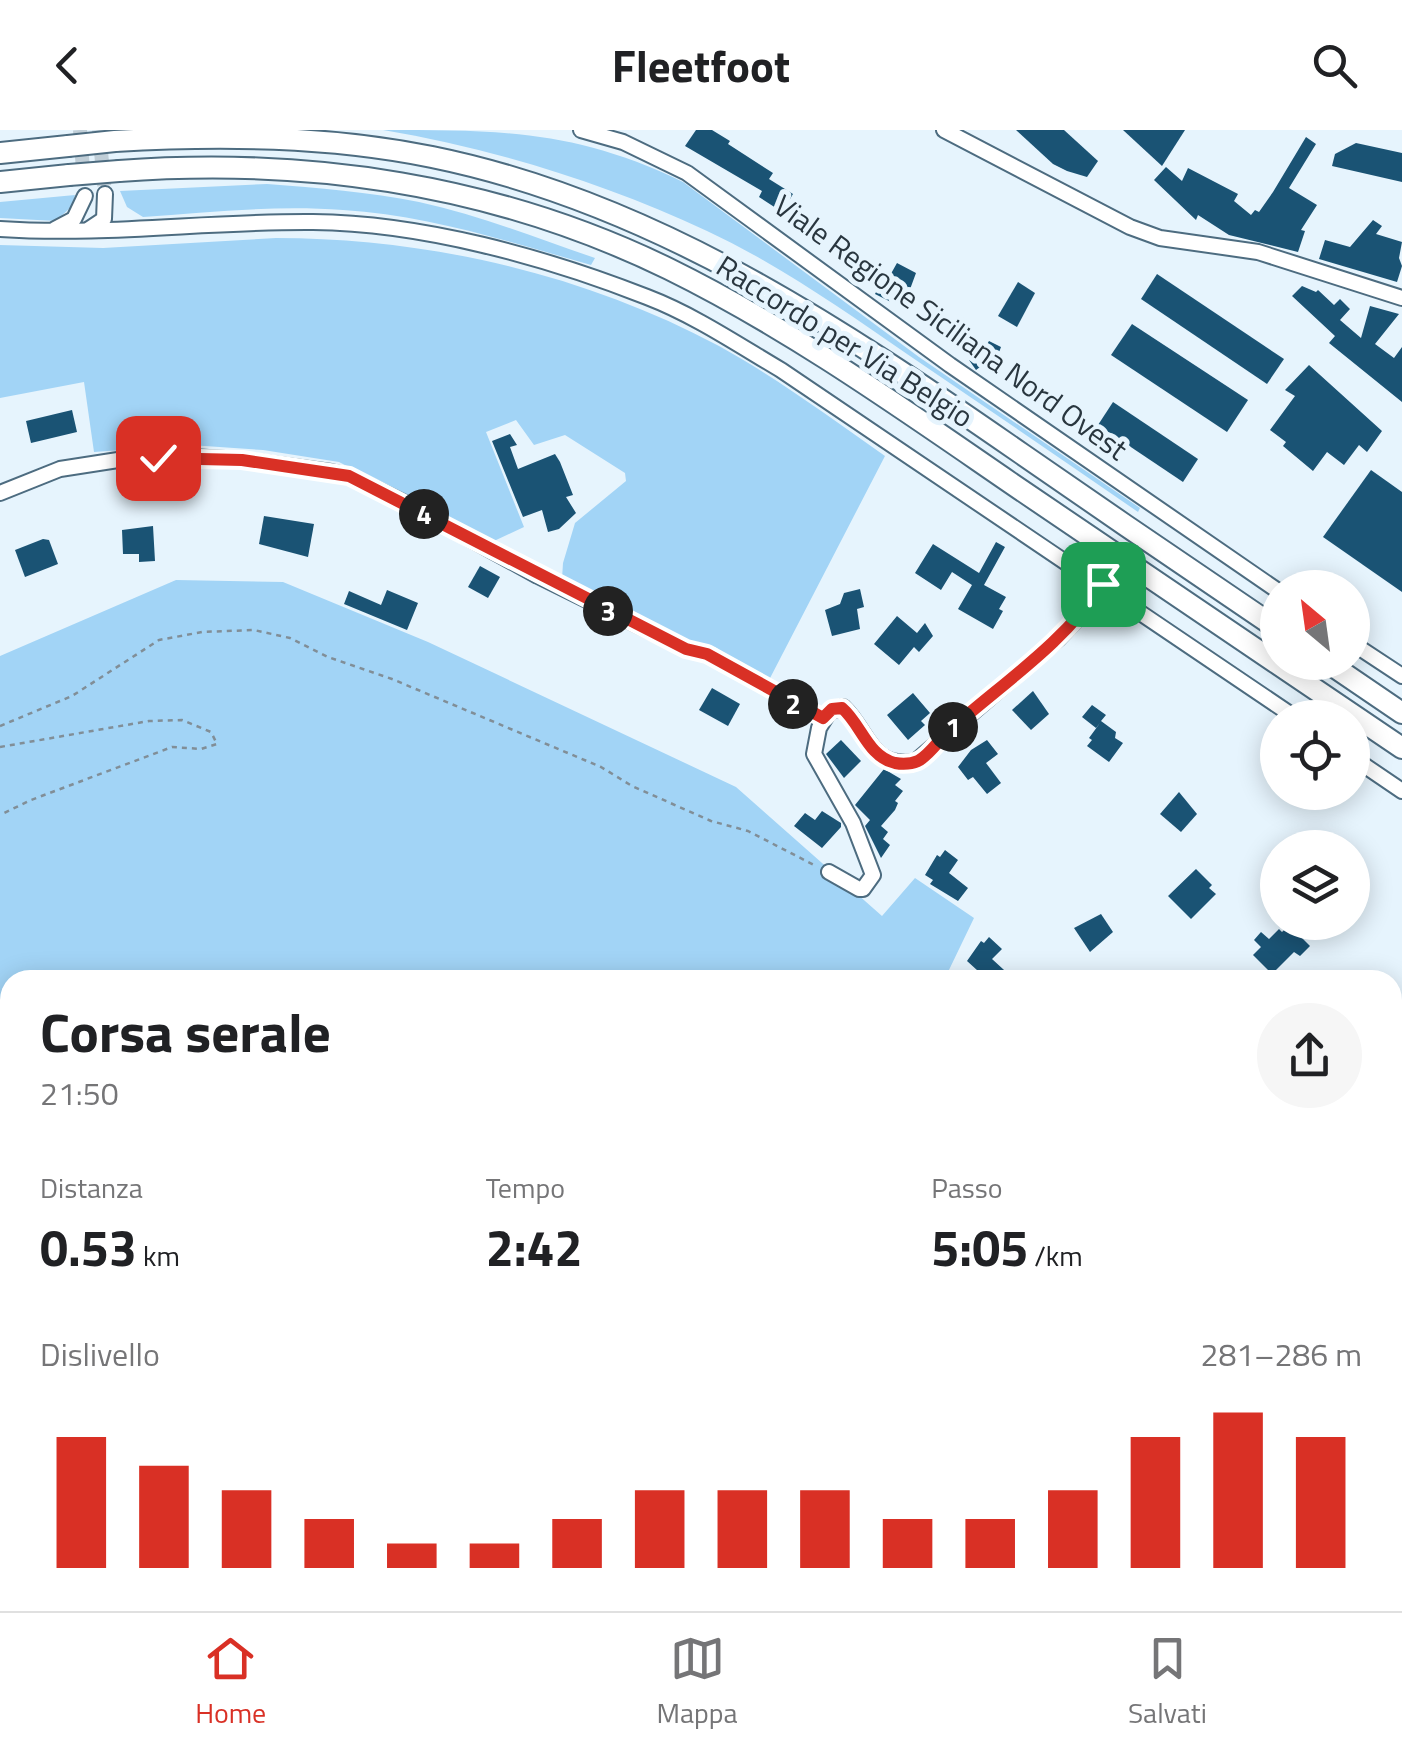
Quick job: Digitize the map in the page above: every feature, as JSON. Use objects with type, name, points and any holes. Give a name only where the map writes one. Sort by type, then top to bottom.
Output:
[{"type":"highway","name":"Raccordo per Via Belgio","points":[[0,152],[232,138],[379,148],[527,182],[648,228],[734,268],[839,331],[1260,617]]},
{"type":"highway","name":"Raccordo per Via Belgio","points":[[0,182],[183,167],[330,172],[427,187],[519,211],[632,253],[794,338],[1402,748]]},
{"type":"highway","points":[[1176,596],[1315,700]]},
{"type":"highway","points":[[1353,680],[1402,713]]},
{"type":"highway","points":[[1370,739],[1402,761]]},
{"type":"street","name":"Viale Regione Siciliana Nord Ovest","points":[[580,130],[623,142],[687,173],[950,365],[1260,579]]},
{"type":"street","points":[[944,130],[1160,238],[1258,252],[1402,298]]},
{"type":"street","points":[[99,225],[106,214],[105,194]]},
{"type":"street","points":[[44,232],[74,219],[85,196],[89,212],[99,225]]},
{"type":"street","points":[[0,229],[78,232],[313,222],[407,229],[525,258],[650,298],[715,330],[781,370],[1270,700]]},
{"type":"street","points":[[78,232],[99,225],[119,230]]},
{"type":"street","points":[[0,493],[60,469],[158,458],[242,460],[349,476],[555,585],[686,649],[707,654],[823,718]]},
{"type":"street","points":[[829,872],[864,890],[873,875],[853,823],[814,754],[823,718],[832,709],[842,708],[880,755],[899,764],[915,762],[1058,639],[1103,584]]},
{"type":"street","points":[[1370,655],[1402,676]]},
{"type":"street","points":[[1370,769],[1402,791]]},
{"type":"path","points":[[0,726],[72,696],[159,640],[202,632],[254,630],[290,638],[328,657],[392,679],[601,767],[632,786],[711,821],[748,831],[829,872]]},
{"type":"path","points":[[0,747],[166,720],[182,720],[211,732],[216,744],[202,748],[172,747],[0,814]]},
{"type":"shaded area","points":[[383,130],[536,136],[607,152],[683,182],[919,357],[1140,508],[1138,512],[834,304],[733,244],[629,198],[548,170],[466,147]]},
{"type":"shaded area","points":[[267,184],[419,202],[486,220],[595,258],[591,265],[468,231],[375,213],[268,209],[143,217],[127,207],[120,191]]},
{"type":"shaded area","points":[[75,195],[72,206],[56,221],[0,218],[0,202]]},
{"type":"shaded area","points":[[276,238],[447,253],[560,280],[614,299],[741,358],[885,456],[768,682],[715,647],[683,641],[562,579],[575,523],[626,481],[625,473],[565,435],[534,445],[516,420],[486,432],[524,527],[494,541],[339,462],[263,450],[190,445],[94,452],[84,382],[0,398],[0,245],[103,248]]},
{"type":"shaded area","points":[[176,580],[283,582],[428,642],[736,787],[882,916],[915,878],[974,918],[949,970],[0,970],[0,656]]},
{"type":"building","points":[[696,130],[712,130],[773,173],[769,179],[793,194],[787,204],[784,202],[779,210],[759,197],[762,191],[685,146]]},
{"type":"building","points":[[1016,130],[1064,130],[1098,161],[1087,177],[1067,171],[1053,164]]},
{"type":"building","points":[[1123,130],[1185,130],[1162,166]]},
{"type":"building","points":[[1306,137],[1316,144],[1289,188],[1317,205],[1301,230],[1305,231],[1298,252],[1229,235],[1198,215],[1196,220],[1154,180],[1166,167],[1182,181],[1188,168],[1238,194],[1234,201],[1251,215],[1255,210],[1259,212]]},
{"type":"building","points":[[1356,143],[1402,153],[1402,182],[1332,166],[1335,154]]},
{"type":"building","points":[[1373,220],[1382,226],[1376,234],[1402,242],[1397,282],[1319,259],[1325,240],[1350,247]]},
{"type":"building","points":[[897,263],[916,273],[909,292],[899,288],[891,302],[875,294]]},
{"type":"building","points":[[1157,274],[1284,359],[1267,384],[1141,299]]},
{"type":"building","points":[[1018,282],[1035,293],[1017,327],[998,316]]},
{"type":"building","points":[[1302,286],[1318,290],[1334,305],[1340,299],[1350,309],[1340,320],[1361,338],[1370,306],[1399,314],[1375,344],[1394,358],[1402,347],[1402,402],[1329,343],[1335,336],[1292,296]]},
{"type":"building","points":[[1132,324],[1248,400],[1227,432],[1111,355]]},
{"type":"building","points":[[989,341],[1001,347],[998,355],[991,367],[984,364],[976,370],[969,360]]},
{"type":"building","points":[[1309,365],[1382,431],[1367,452],[1359,445],[1344,465],[1327,452],[1313,471],[1270,430],[1295,396],[1285,390]]},
{"type":"building","points":[[1113,402],[1198,459],[1183,482],[1098,425]]},
{"type":"building","points":[[72,410],[77,432],[31,443],[26,421]]},
{"type":"building","points":[[510,434],[517,445],[510,447],[518,469],[555,454],[560,462],[573,495],[566,497],[576,513],[559,529],[548,532],[542,510],[523,517],[492,441]]},
{"type":"building","points":[[1371,470],[1402,492],[1402,592],[1323,537]]},
{"type":"building","points":[[264,516],[314,524],[308,557],[259,544]]},
{"type":"building","points":[[153,526],[155,561],[139,562],[139,554],[123,554],[122,530]]},
{"type":"building","points":[[49,540],[58,564],[25,577],[15,550]]},
{"type":"building","points":[[996,542],[1005,547],[984,585],[1006,597],[993,629],[958,609],[972,585],[952,572],[941,590],[915,573],[933,544],[979,573]]},
{"type":"building","points":[[480,566],[500,577],[488,598],[468,587]]},
{"type":"building","points":[[860,589],[864,607],[857,609],[860,629],[832,636],[825,610],[840,604],[844,593]]},
{"type":"building","points":[[387,590],[418,603],[407,630],[344,604],[349,591],[381,605]]},
{"type":"building","points":[[897,616],[917,633],[925,623],[933,636],[919,652],[914,647],[899,665],[874,644]]},
{"type":"building","points":[[712,688],[740,704],[728,726],[699,710]]},
{"type":"building","points":[[1033,691],[1049,714],[1031,730],[1012,710]]},
{"type":"building","points":[[913,693],[930,713],[921,721],[925,725],[908,740],[887,715]]},
{"type":"building","points":[[1092,705],[1106,715],[1101,721],[1123,743],[1109,762],[1087,746],[1100,723],[1096,728],[1082,717]]},
{"type":"building","points":[[841,740],[861,761],[844,778],[826,754]]},
{"type":"building","points":[[987,740],[998,754],[986,763],[1001,783],[987,794],[958,767],[971,750]]},
{"type":"building","points":[[884,769],[901,779],[895,785],[903,791],[895,801],[895,810],[881,826],[888,832],[883,839],[890,845],[881,858],[865,826],[870,820],[855,805]]},
{"type":"building","points":[[1179,792],[1197,814],[1181,832],[1160,814]]},
{"type":"building","points":[[822,811],[841,823],[841,827],[822,848],[794,826],[805,813],[815,820]]},
{"type":"building","points":[[945,850],[958,860],[949,873],[968,888],[958,901],[930,884],[933,880],[925,875],[937,855],[940,857]]},
{"type":"building","points":[[1196,869],[1216,894],[1191,919],[1168,896]]},
{"type":"building","points":[[1101,914],[1113,932],[1090,952],[1074,928]]},
{"type":"building","points":[[1260,933],[1260,940],[1304,940],[1310,946],[1300,956],[1294,952],[1276,970],[1268,970],[1253,955],[1261,947],[1254,940]]},
{"type":"building","points":[[989,937],[1002,949],[992,959],[1004,970],[977,970],[967,961],[981,941],[984,943]]},
{"type":"tunnel","points":[[80,130],[85,196]]},
{"type":"tunnel","points":[[99,130],[105,194]]},
{"type":"route","points":[[158,458],[242,460],[349,476],[538,576],[686,649],[707,654],[791,703],[823,718],[837,706],[842,708],[884,759],[899,764],[920,760],[949,730],[1051,646],[1103,584]]}]
